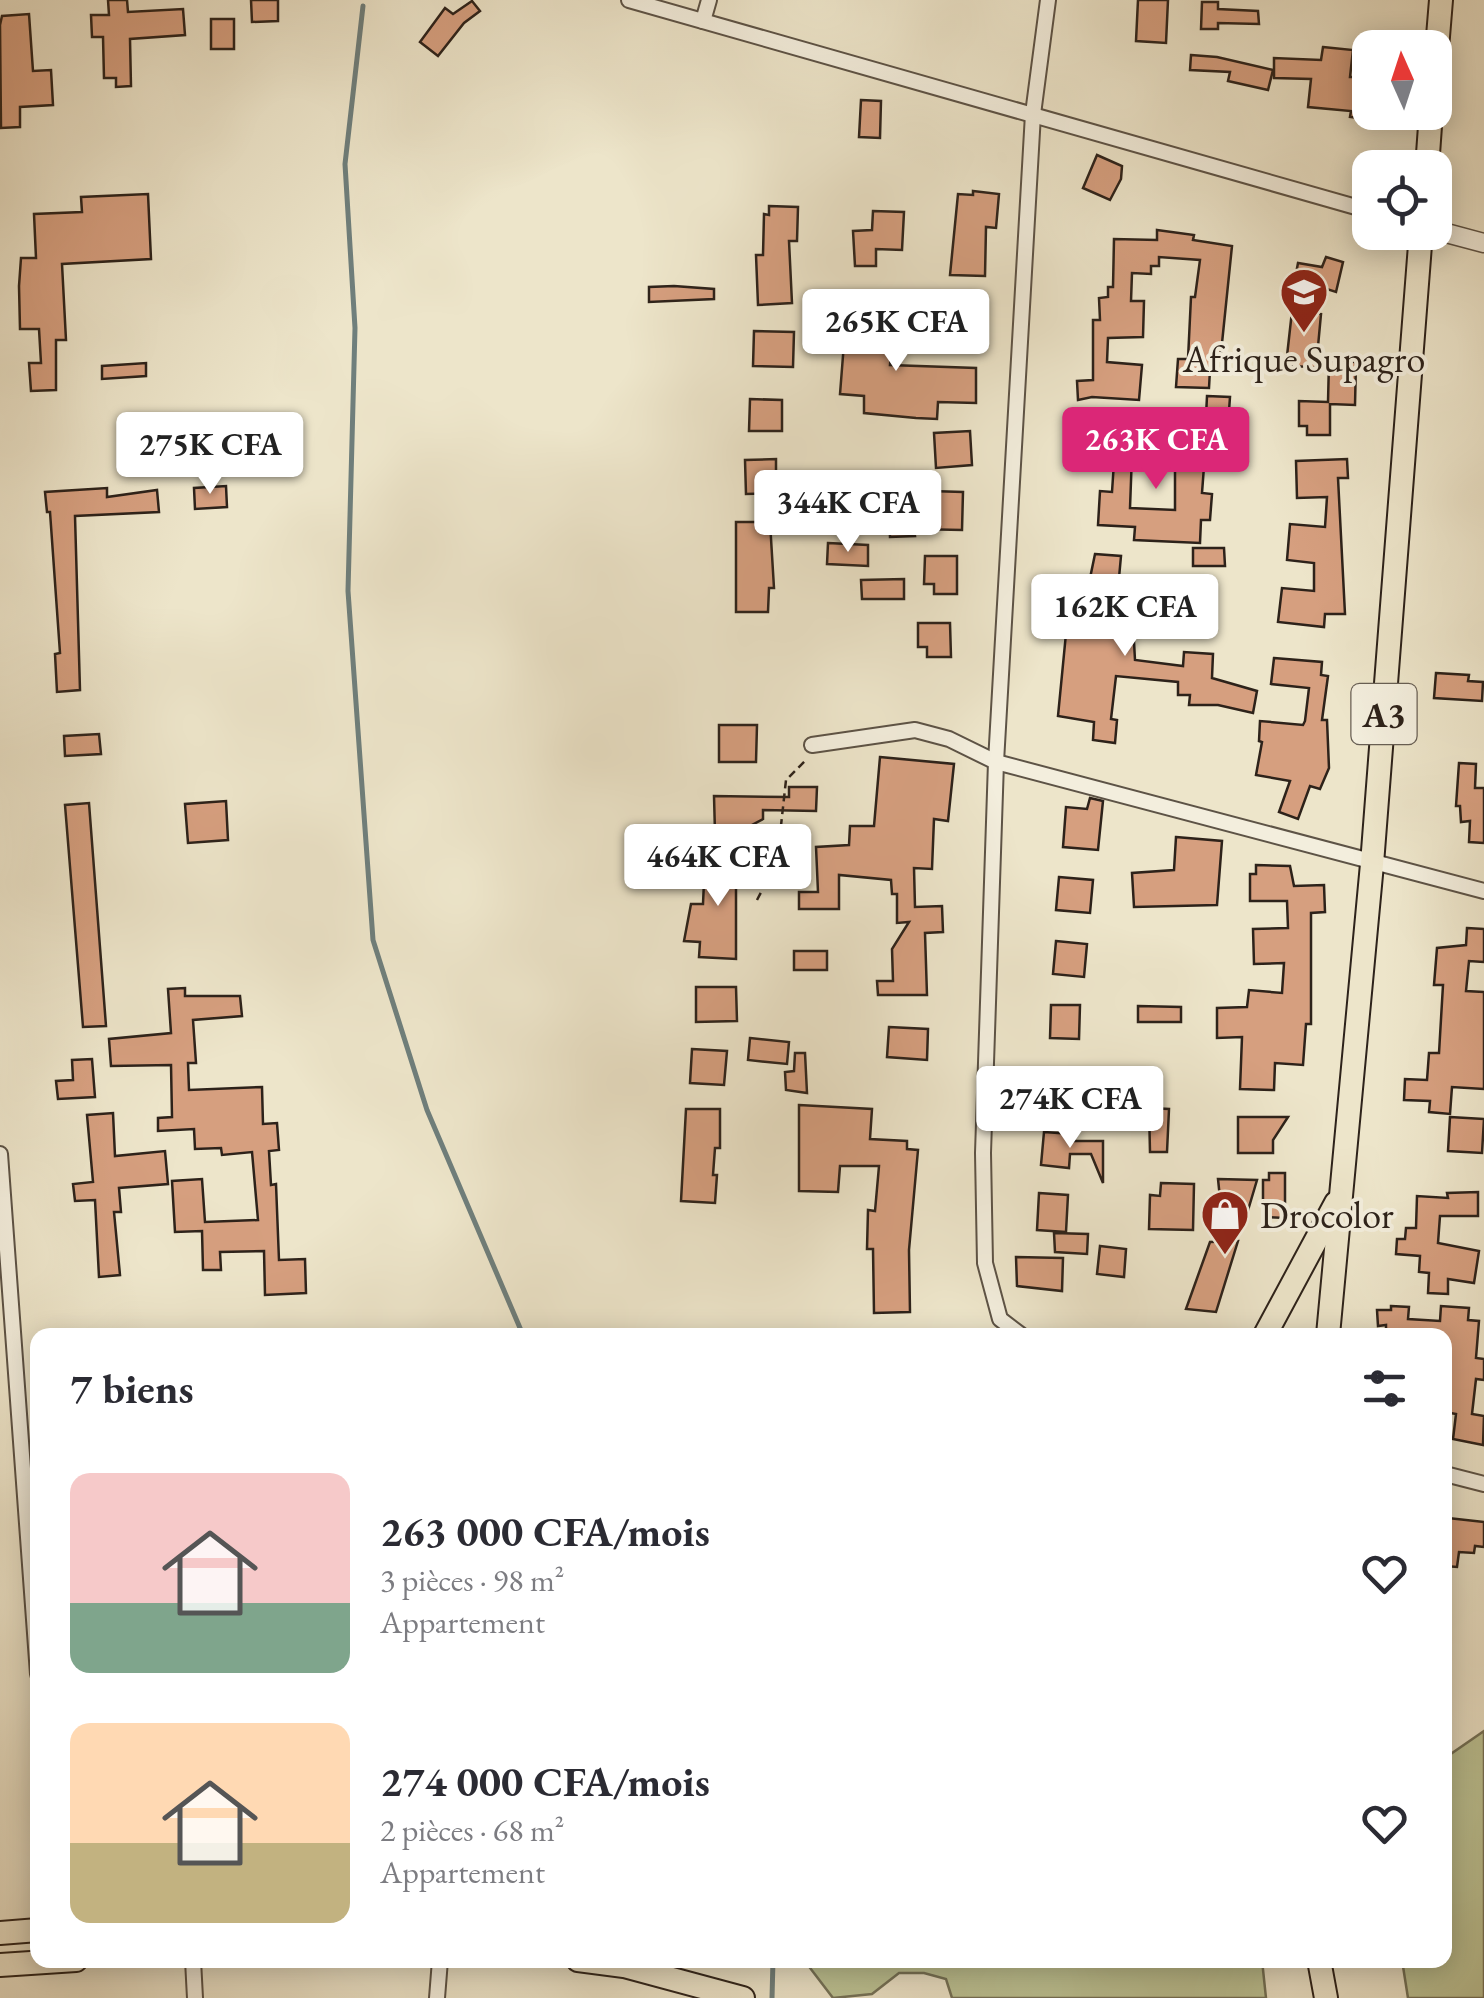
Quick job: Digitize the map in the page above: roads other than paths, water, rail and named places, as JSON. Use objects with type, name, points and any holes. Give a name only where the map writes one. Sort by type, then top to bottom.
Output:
[{"type":"highway","points":[[1439,30],[1442,0]]},
{"type":"highway","name":"A3","points":[[1329,1328],[1372,864],[1420,250]]},
{"type":"highway","points":[[1270,1328],[1340,1196]]},
{"type":"highway","points":[[0,1933],[30,1931]]},
{"type":"highway","points":[[0,1965],[30,1963]]},
{"type":"highway","points":[[631,1968],[742,1998]]},
{"type":"highway","points":[[1320,1968],[1326,1998]]},
{"type":"street","points":[[629,0],[1352,206]]},
{"type":"street","points":[[703,21],[709,0]]},
{"type":"street","points":[[1011,1328],[1000,1320],[985,1264],[983,1153],[996,762],[1033,114],[1048,0]]},
{"type":"street","points":[[1452,235],[1484,243]]},
{"type":"street","points":[[812,745],[915,730],[949,740],[996,762],[1484,892]]},
{"type":"street","points":[[0,1154],[6,1327],[30,1587]]},
{"type":"street","points":[[1452,1476],[1484,1484]]},
{"type":"street","points":[[193,1968],[195,1998]]},
{"type":"street","points":[[437,1998],[439,1968]]},
{"type":"waterway","points":[[363,6],[345,164],[355,328],[348,591],[373,940],[427,1110],[520,1328]]},
{"type":"waterway","points":[[772,1998],[773,1968]]},
{"type":"place","name":"Afrique Supagro","points":[[1304,334]]},
{"type":"place","name":"Drocolor","points":[[1225,1256]]}]
